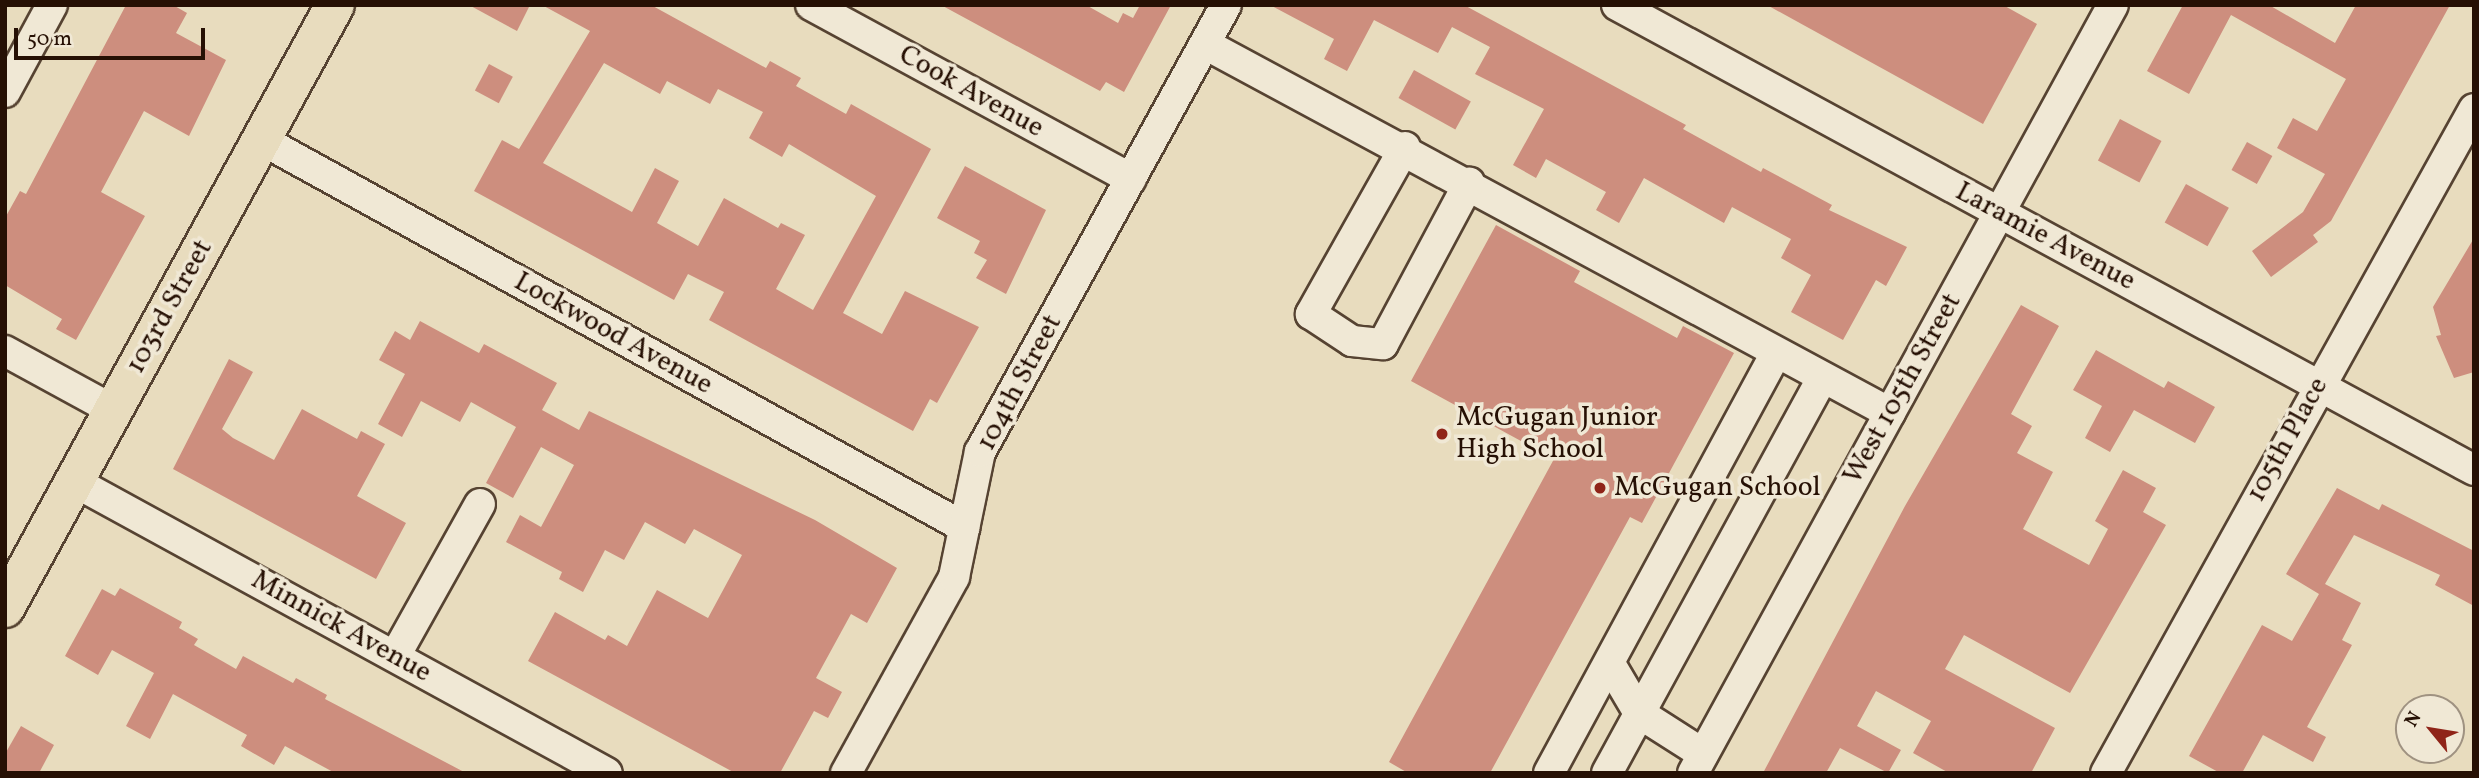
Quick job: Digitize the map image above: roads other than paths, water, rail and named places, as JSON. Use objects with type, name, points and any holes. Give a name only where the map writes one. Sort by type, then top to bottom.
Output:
[{"type":"main road","name":"103rd Street","points":[[5,608],[335,5]]},
{"type":"street","points":[[5,92],[52,5]]},
{"type":"street","name":"Cook Avenue","points":[[811,5],[1131,179]]},
{"type":"street","name":"104th Street","points":[[846,773],[954,577],[980,452],[1226,5]]},
{"type":"street","name":"Laramie Avenue","points":[[1617,5],[2474,470]]},
{"type":"street","name":"West 105th Street","points":[[1698,763],[2113,5]]},
{"type":"street","points":[[1205,44],[1405,147],[1469,183],[1501,206],[1890,413]]},
{"type":"street","name":"105th Place","points":[[2106,773],[2318,385],[2474,109]]},
{"type":"street","name":"Lockwood Avenue","points":[[262,140],[964,527]]},
{"type":"street","points":[[1405,147],[1311,314],[1352,341],[1383,344],[1469,183]]},
{"type":"street","points":[[5,351],[113,410]]},
{"type":"street","points":[[1549,773],[1776,354]]},
{"type":"street","points":[[1607,773],[1822,378]]},
{"type":"street","name":"Minnick Avenue","points":[[75,482],[607,773]]},
{"type":"street","points":[[395,656],[480,504]]},
{"type":"street","points":[[1610,664],[1639,713],[1698,763]]},
{"type":"place","name":"McGugan Junior High School","points":[[1442,434]]},
{"type":"place","name":"McGugan School","points":[[1600,488]]}]
